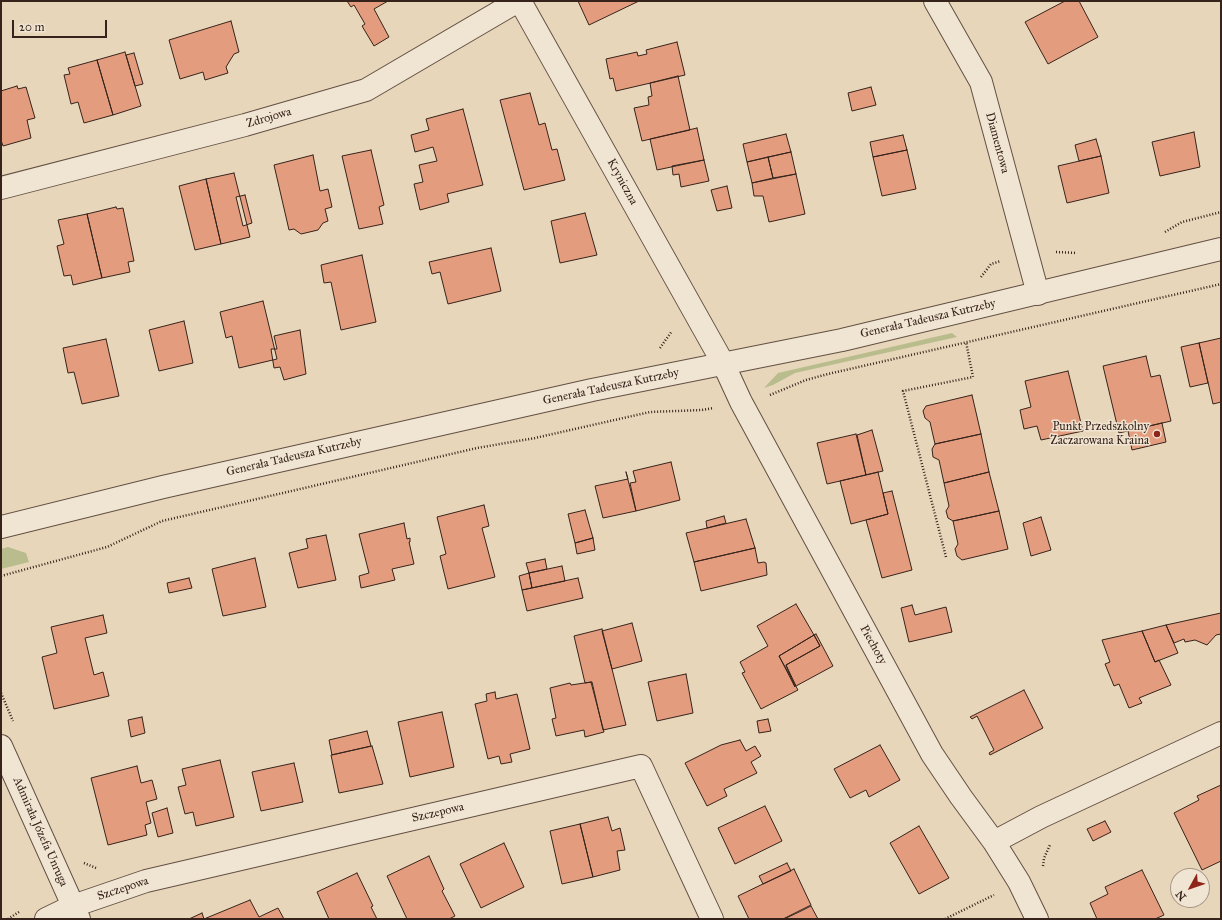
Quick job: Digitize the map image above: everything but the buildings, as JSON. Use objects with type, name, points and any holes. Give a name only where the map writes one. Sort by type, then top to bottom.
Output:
[{"type":"street","name":"Zdrojowa","points":[[1,188],[245,125],[366,90],[519,1]]},
{"type":"street","name":"Kryniczna","points":[[519,1],[723,363]]},
{"type":"street","name":"Diamentowa","points":[[935,1],[981,82],[1038,294]]},
{"type":"street","name":"Generała Tadeusza Kutrzeby","points":[[1,527],[163,487],[592,390],[842,340],[1221,249]]},
{"type":"street","name":"Piechoty","points":[[723,363],[741,402],[932,754],[994,842],[1019,882],[1037,919]]},
{"type":"street","points":[[994,842],[1221,732]]},
{"type":"street","name":"Admirała Józefa Unruga","points":[[1,746],[76,913]]},
{"type":"street","name":"Szczepowa","points":[[76,913],[146,881],[641,766],[712,919]]},
{"type":"street","points":[[46,919],[76,913]]},
{"type":"path","points":[[1158,236],[1182,222],[1221,212]]},
{"type":"path","points":[[977,280],[991,264],[1027,253],[1051,250],[1060,254],[1083,252]]},
{"type":"path","points":[[781,392],[806,380],[828,374],[1221,284]]},
{"type":"path","points":[[946,557],[903,391],[973,377],[960,311]]},
{"type":"path","points":[[660,348],[674,329],[700,322]]},
{"type":"path","points":[[1,576],[107,546],[162,521],[484,446],[535,438],[650,412],[702,410]]},
{"type":"path","points":[[1043,869],[1044,858],[1052,841]]},
{"type":"green space","points":[[952,333],[957,337],[795,373],[773,385],[764,388],[778,373]]},
{"type":"green space","points":[[8,547],[26,553],[29,562],[1,569],[1,549]]},
{"type":"place","name":"Punkt Przedszkolny Zaczarowana Kraina","points":[[1157,434]]}]
